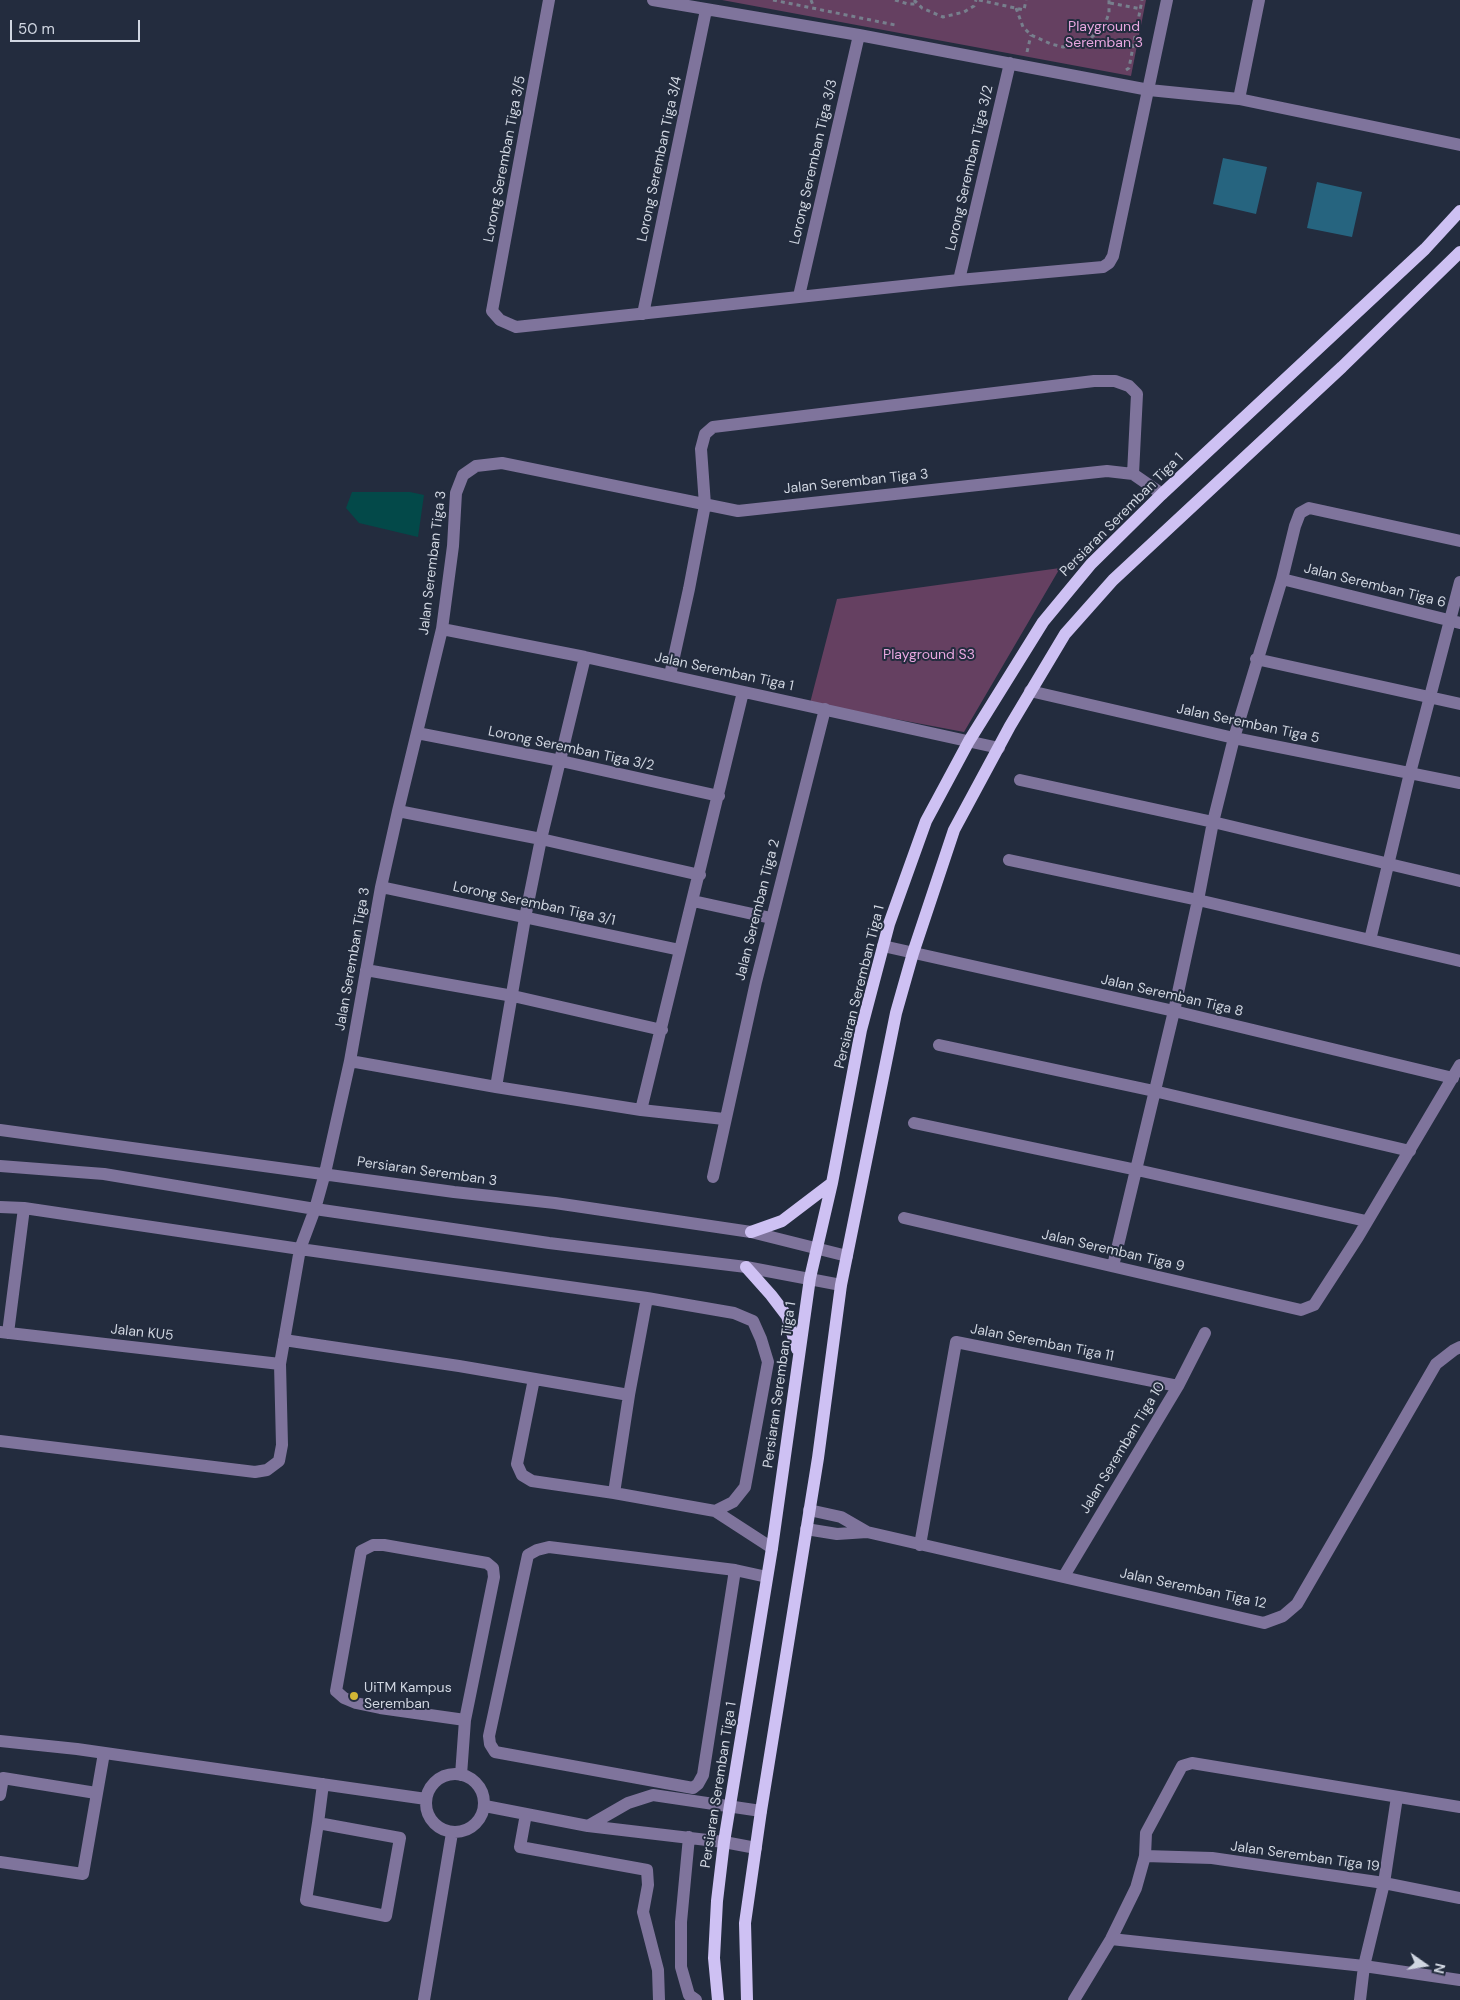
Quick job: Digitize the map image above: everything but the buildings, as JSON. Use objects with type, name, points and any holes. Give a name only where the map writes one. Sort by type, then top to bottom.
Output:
[{"type":"main road","name":"Persiaran Seremban Tiga 1","points":[[718,2000],[714,1958],[717,1901],[724,1842],[772,1548],[810,1278],[832,1184],[861,1030],[889,924],[926,821],[969,741],[1043,622],[1091,564],[1162,494],[1425,249],[1460,211]]},
{"type":"main road","points":[[747,2000],[745,1922],[809,1510],[841,1285],[896,1013],[913,953],[954,830],[1030,691],[1065,634],[1113,580],[1342,367],[1460,252]]},
{"type":"main road","points":[[751,1232],[782,1221],[832,1184]]},
{"type":"main road","points":[[746,1267],[771,1294],[787,1316],[799,1354]]},
{"type":"street","name":"Lorong Seremban Tiga 3/5","points":[[550,0],[492,312],[500,320],[516,327],[643,314]]},
{"type":"street","points":[[653,0],[859,35],[1148,90],[1238,99],[1460,144]]},
{"type":"street","points":[[643,314],[799,296],[1103,267],[1109,263],[1113,256],[1167,0]]},
{"type":"street","points":[[1238,99],[1259,0]]},
{"type":"street","name":"Lorong Seremban Tiga 3/4","points":[[643,314],[706,10]]},
{"type":"street","name":"Lorong Seremban Tiga 3/3","points":[[799,296],[859,35]]},
{"type":"street","name":"Lorong Seremban Tiga 3/2","points":[[959,280],[1010,64]]},
{"type":"street","points":[[670,675],[705,504],[701,449],[705,434],[713,428],[1094,381],[1115,381],[1129,386],[1137,394],[1133,474]]},
{"type":"street","name":"Jalan Seremban Tiga 3","points":[[0,1441],[255,1472],[267,1470],[279,1461],[282,1445],[280,1364],[300,1249],[315,1209],[325,1173],[350,1061],[381,887],[442,629],[453,546],[456,493],[463,475],[476,466],[502,463],[738,510],[1107,471],[1133,474],[1162,494]]},
{"type":"street","points":[[1113,1266],[1174,1011],[1198,900],[1212,822],[1256,659],[1282,579],[1300,513],[1310,508],[1460,541]]},
{"type":"street","name":"Jalan Seremban Tiga 6","points":[[1282,579],[1456,622]]},
{"type":"street","points":[[1370,940],[1430,697],[1456,622],[1460,582]]},
{"type":"street","name":"Jalan Seremban Tiga 1","points":[[442,629],[670,675],[1000,748]]},
{"type":"street","points":[[496,1087],[525,918],[541,840],[585,657]]},
{"type":"street","points":[[1256,659],[1460,704]]},
{"type":"street","name":"Jalan Seremban Tiga 5","points":[[1030,691],[1234,738],[1460,783]]},
{"type":"street","points":[[641,1110],[744,692]]},
{"type":"street","name":"Jalan Seremban Tiga 2","points":[[713,1176],[724,1119],[771,918],[825,709]]},
{"type":"street","name":"Lorong Seremban Tiga 3/2","points":[[417,733],[561,761],[719,796]]},
{"type":"street","points":[[1020,780],[1212,822],[1460,881]]},
{"type":"street","points":[[398,811],[700,874]]},
{"type":"street","points":[[1009,860],[1198,900],[1460,961]]},
{"type":"street","name":"Lorong Seremban Tiga 3/1","points":[[381,887],[680,950]]},
{"type":"street","points":[[693,901],[771,918]]},
{"type":"street","name":"Jalan Seremban Tiga 8","points":[[883,946],[1174,1011],[1453,1078]]},
{"type":"street","points":[[366,970],[513,996],[662,1030]]},
{"type":"street","points":[[939,1045],[1154,1091],[1410,1151]]},
{"type":"street","points":[[350,1061],[641,1110],[724,1119]]},
{"type":"street","points":[[914,1123],[1137,1170],[1366,1222],[1460,1065]]},
{"type":"street","name":"Persiaran Seremban 3","points":[[0,1130],[454,1192],[555,1203],[751,1232],[847,1256]]},
{"type":"street","points":[[0,1166],[104,1174],[315,1209],[549,1243],[746,1267],[841,1285]]},
{"type":"street","points":[[0,1207],[24,1208],[647,1298],[734,1314],[752,1321],[761,1339],[768,1362],[745,1488],[733,1502],[715,1511]]},
{"type":"street","points":[[4,1333],[24,1208]]},
{"type":"street","name":"Jalan Seremban Tiga 9","points":[[904,1218],[1301,1310],[1314,1305],[1366,1222]]},
{"type":"street","points":[[614,1493],[629,1395],[647,1298]]},
{"type":"street","name":"Jalan KU5","points":[[4,1333],[280,1364]]},
{"type":"street","name":"Jalan Seremban Tiga 10","points":[[1064,1576],[1178,1386],[1206,1333]]},
{"type":"street","points":[[284,1340],[460,1366],[629,1395]]},
{"type":"street","name":"Jalan Seremban Tiga 11","points":[[920,1545],[956,1342],[1178,1386]]},
{"type":"street","name":"Jalan Seremban Tiga 12","points":[[806,1529],[837,1534],[867,1532],[1264,1622],[1283,1616],[1297,1604],[1436,1364],[1460,1347]]},
{"type":"street","points":[[534,1379],[517,1464],[522,1474],[532,1481],[715,1511],[772,1548]]},
{"type":"street","name":"Jalan Seremban Tiga 12","points":[[809,1510],[841,1516],[867,1532]]},
{"type":"street","points":[[461,1775],[465,1720],[494,1577],[493,1568],[487,1563],[384,1545],[373,1545],[361,1551],[336,1691],[344,1698],[356,1703],[465,1720]]},
{"type":"street","points":[[735,1570],[703,1775],[698,1784],[693,1788],[495,1752],[490,1744],[489,1736],[528,1555],[549,1547],[735,1570],[767,1577]]},
{"type":"street","points":[[0,1741],[104,1753],[426,1799]]},
{"type":"street","points":[[0,1862],[83,1874],[104,1753]]},
{"type":"street","points":[[1074,2000],[1110,1939],[1136,1888],[1145,1856],[1146,1833],[1182,1766],[1192,1763],[1460,1807]]},
{"type":"street","points":[[454,1774],[473,1780],[480,1787],[484,1796],[485,1806],[482,1816],[477,1823],[461,1832],[452,1833],[442,1830],[435,1825],[429,1817],[426,1799],[436,1781],[444,1776],[454,1774]]},
{"type":"street","points":[[0,1796],[3,1778],[96,1793]]},
{"type":"street","points":[[318,1823],[400,1838],[386,1916],[306,1900],[323,1784]]},
{"type":"street","points":[[588,1826],[628,1804],[652,1796],[761,1811]]},
{"type":"street","points":[[1360,2000],[1364,1966],[1384,1884],[1397,1797]]},
{"type":"street","points":[[485,1806],[588,1826],[689,1837],[756,1848]]},
{"type":"street","points":[[526,1814],[520,1847],[647,1870],[648,1885],[643,1912],[658,1970],[659,2000]]},
{"type":"street","points":[[424,2000],[452,1833]]},
{"type":"street","points":[[689,1837],[681,1922],[681,1967],[689,1995],[696,2000]]},
{"type":"street","name":"Jalan Seremban Tiga 19","points":[[1145,1856],[1212,1858],[1384,1884],[1460,1898]]},
{"type":"street","points":[[1110,1939],[1364,1966],[1460,1980]]},
{"type":"path","points":[[773,0],[901,26]]},
{"type":"path","points":[[811,0],[814,8]]},
{"type":"path","points":[[895,0],[908,4],[918,4]]},
{"type":"path","points":[[914,0],[933,14],[943,17],[964,12],[974,6],[978,0],[1024,10],[1026,0]]},
{"type":"path","points":[[1124,72],[1129,68],[1142,0]]},
{"type":"path","points":[[1016,8],[1023,28],[1031,35],[1063,47],[1085,42],[1097,33],[1105,24],[1109,13],[1110,1],[1141,8]]},
{"type":"path","points":[[1031,35],[1027,52],[1036,54]]},
{"type":"green space","name":"Playground Seremban 3","points":[[722,0],[1146,0],[1131,76]]},
{"type":"green space","name":"Playground S3","points":[[1060,568],[964,732],[810,703],[837,599]]},
{"type":"shaded area","points":[[352,492],[410,492],[424,495],[418,537],[359,523],[346,508]]},
{"type":"place","name":"UiTM Kampus Seremban","points":[[354,1696]]}]
